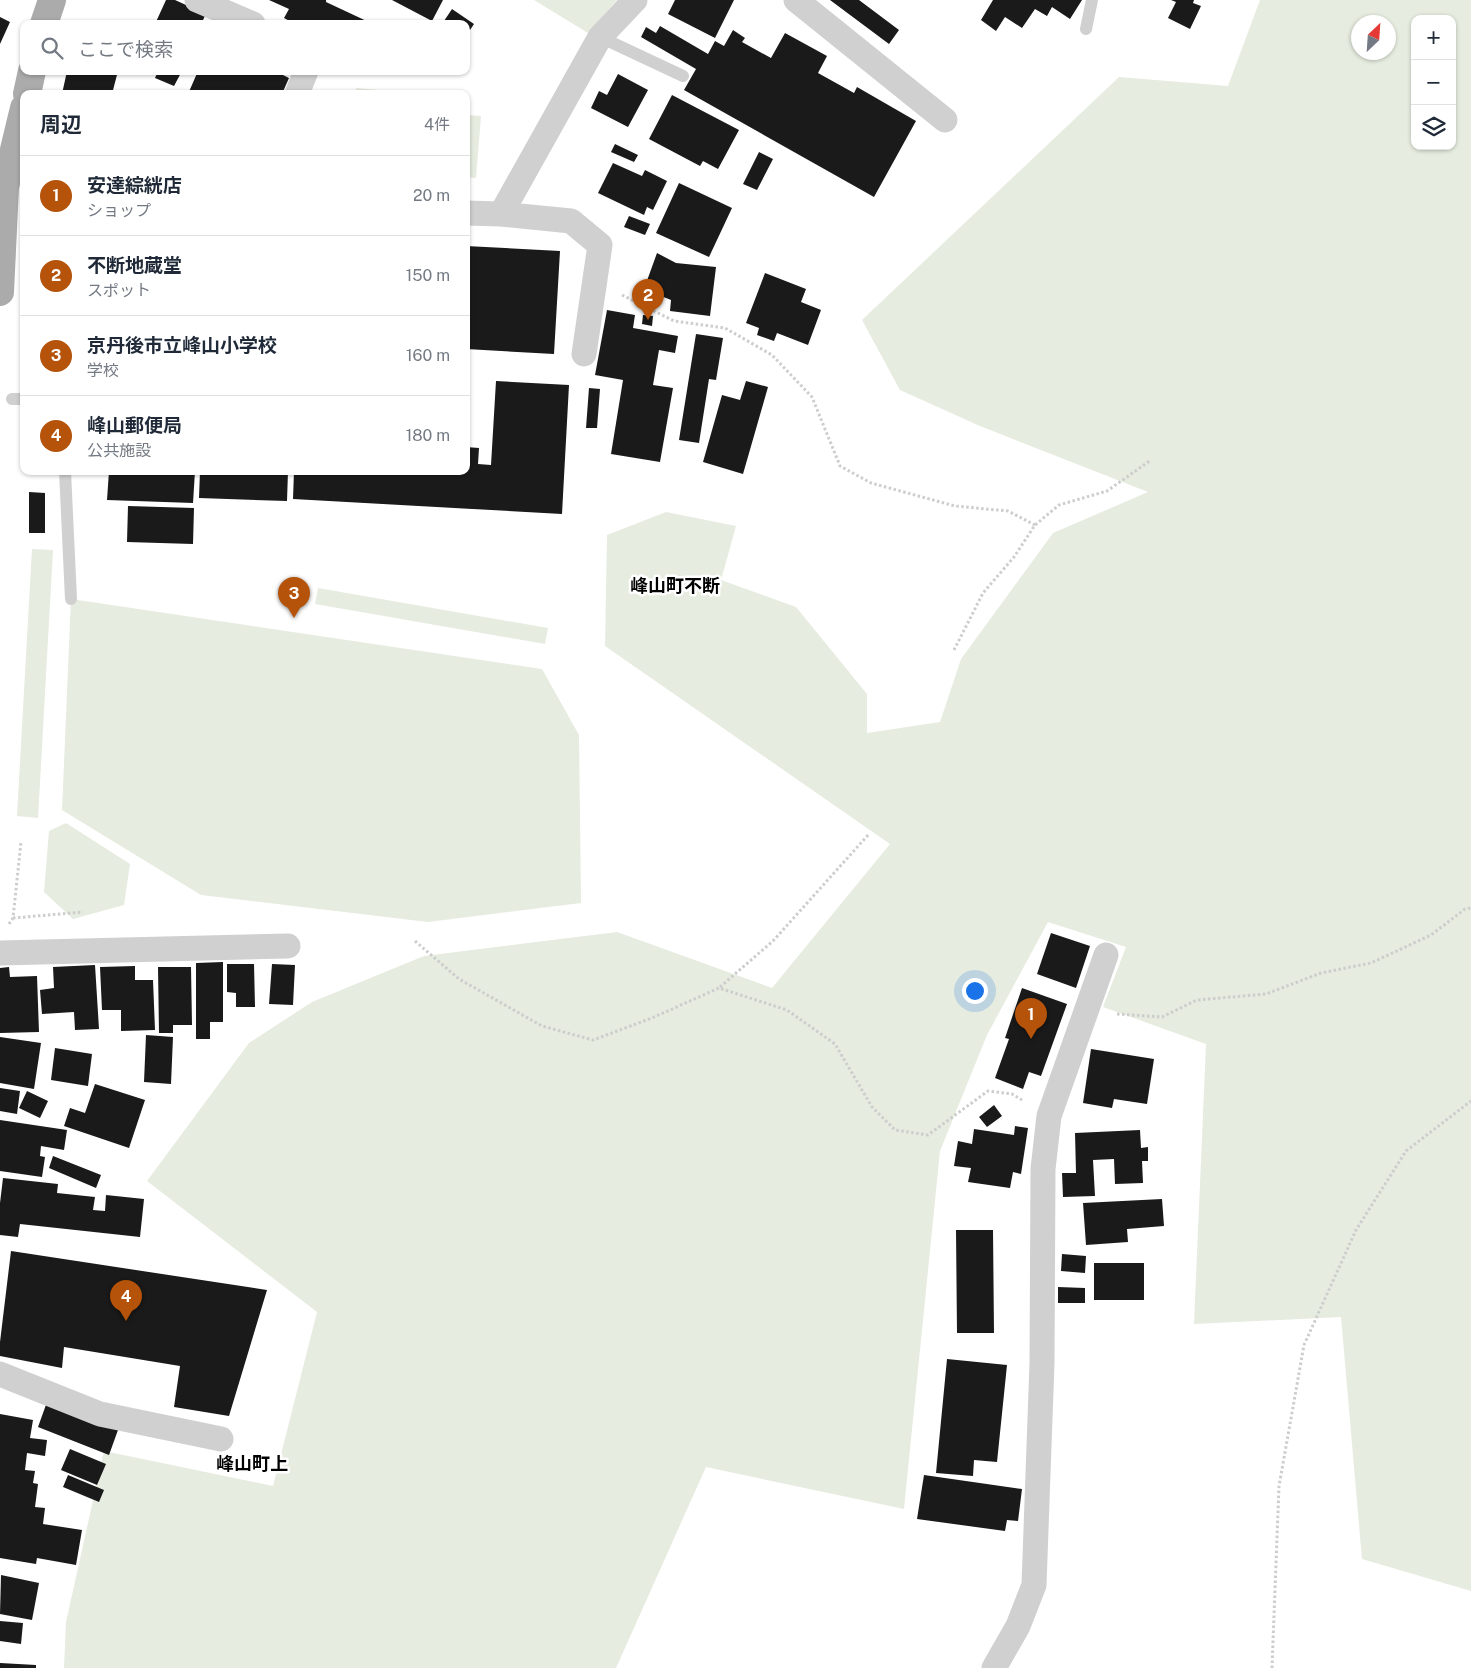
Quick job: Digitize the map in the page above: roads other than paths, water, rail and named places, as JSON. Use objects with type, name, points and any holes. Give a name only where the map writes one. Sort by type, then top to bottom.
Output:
[{"type":"main road","points":[[45,20],[52,0]]},
{"type":"main road","points":[[28,90],[31,75]]},
{"type":"main road","points":[[0,292],[20,140]]},
{"type":"street","points":[[197,0],[244,20]]},
{"type":"street","points":[[501,214],[600,37],[635,0]]},
{"type":"street","points":[[796,0],[945,120]]},
{"type":"street","points":[[299,90],[304,75]]},
{"type":"street","points":[[470,212],[571,221],[600,245],[584,354]]},
{"type":"street","points":[[2,942],[288,946]]},
{"type":"street","points":[[994,1668],[1018,1626],[1034,1585],[1042,1363],[1043,1169],[1048,1116],[1106,955]]},
{"type":"street","points":[[0,1374],[100,1414],[221,1439]]},
{"type":"lane","points":[[1086,29],[1092,0]]},
{"type":"lane","points":[[600,37],[683,76]]},
{"type":"lane","points":[[65,475],[71,599]]},
{"type":"place","name":"不断地蔵堂","points":[[648,320]]},
{"type":"place","name":"京丹後市立峰山小学校","points":[[294,618]]},
{"type":"place","name":"安達綜絖店","points":[[1031,1039]]},
{"type":"place","name":"峰山郵便局","points":[[126,1321]]},
{"type":"district","name":"峰山町不断","points":[[675,586]]},
{"type":"district","name":"峰山町上","points":[[252,1464]]}]
